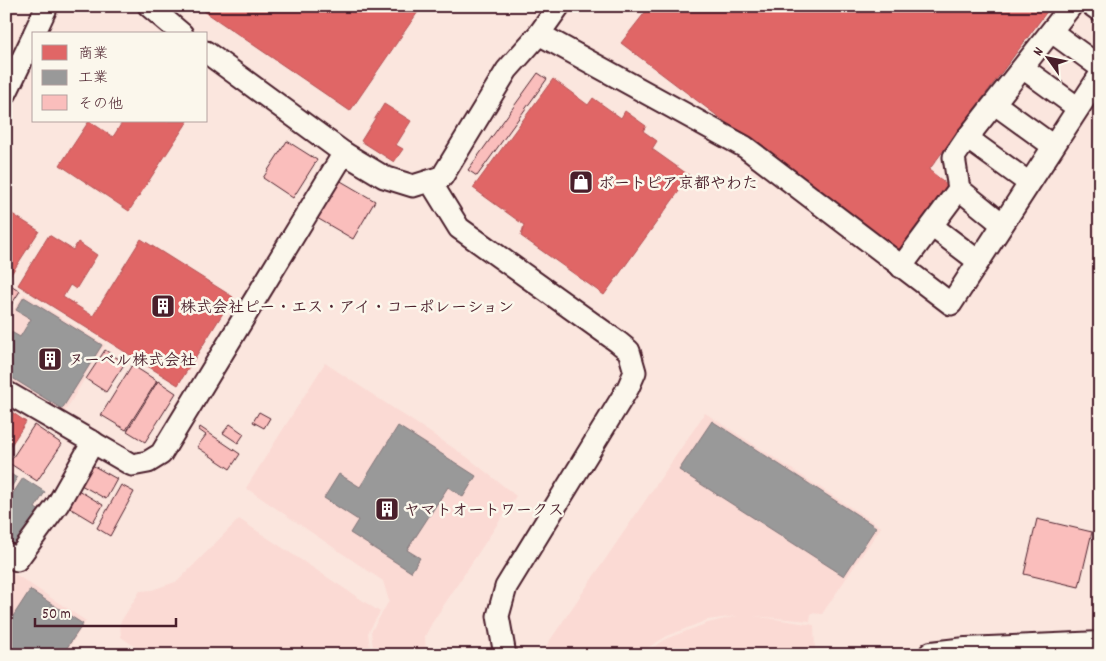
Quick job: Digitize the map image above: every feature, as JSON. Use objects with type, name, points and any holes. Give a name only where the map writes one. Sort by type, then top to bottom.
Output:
[{"type":"main road","points":[[932,655],[966,651],[1100,645]]},
{"type":"street","points":[[35,32],[47,6]]},
{"type":"street","points":[[149,6],[180,32]]},
{"type":"street","points":[[208,53],[344,153],[384,177],[413,186],[442,177],[507,70],[539,34],[559,6]]},
{"type":"street","points":[[1002,224],[959,189],[954,158],[967,138],[1071,6]]},
{"type":"street","points":[[1093,6],[1100,11]]},
{"type":"street","points":[[1052,32],[1100,67]]},
{"type":"street","points":[[539,34],[745,147],[951,304],[1100,74]]},
{"type":"street","points":[[6,93],[32,38]]},
{"type":"street","points":[[1023,68],[1078,108]]},
{"type":"street","points":[[995,104],[1053,146]]},
{"type":"street","points":[[967,138],[1029,183]]},
{"type":"street","points":[[6,392],[132,465],[148,462],[161,454],[344,153]]},
{"type":"street","points":[[430,181],[459,228],[629,351],[634,372],[628,388],[506,587],[498,616],[505,655]]},
{"type":"street","points":[[901,266],[959,189]]},
{"type":"street","points":[[932,226],[978,261]]},
{"type":"street","points":[[6,553],[18,560],[58,504],[93,442]]},
{"type":"shaded area","points":[[6,6],[19,6],[6,33]]},
{"type":"shaded area","name":"ヌーベル株式会社","points":[[24,294],[105,345],[63,415],[6,380],[6,321]]},
{"type":"shaded area","points":[[325,363],[467,457],[516,496],[432,623],[425,636],[426,655],[374,655],[371,632],[389,601],[383,581],[246,488]]},
{"type":"shaded area","points":[[705,413],[881,527],[822,614],[811,613],[810,621],[754,616],[814,625],[815,650],[782,655],[640,655],[668,638],[708,623],[737,616],[707,620],[667,636],[636,655],[540,655]]},
{"type":"shaded area","points":[[239,519],[380,612],[368,633],[371,655],[147,655],[121,637],[120,623],[140,591],[152,590],[178,581]]},
{"type":"shaded area","points":[[6,568],[86,621],[64,655],[6,655]]},
{"type":"building: 商業","points":[[207,6],[422,6],[350,111],[204,11]]},
{"type":"building: 商業","points":[[650,6],[1051,6],[929,170],[948,185],[897,252],[621,43]]},
{"type":"building: 商業","name":"ボートピア京都やわた","points":[[553,79],[588,105],[593,98],[621,118],[625,111],[646,126],[643,131],[657,141],[652,149],[690,176],[604,295],[521,236],[524,225],[473,188]]},
{"type":"building: 商業","points":[[384,104],[411,121],[396,145],[403,149],[394,162],[361,141]]},
{"type":"building: 商業","points":[[88,122],[113,137],[122,122],[187,122],[129,211],[60,165]]},
{"type":"building: 商業","points":[[6,210],[39,231],[8,279],[6,278]]},
{"type":"building: 商業","name":"株式会社ピー・エス・アイ・コーポレーション","points":[[49,235],[73,250],[78,242],[97,255],[76,289],[70,285],[63,297],[93,316],[141,239],[233,297],[178,385],[18,285]]},
{"type":"building: 商業","points":[[6,408],[26,422],[6,453]]},
{"type":"building: 工業","name":"ヌーベル株式会社","points":[[24,297],[102,345],[62,409],[6,374],[6,329],[20,337],[31,319],[16,310]]},
{"type":"building: 工業","points":[[712,421],[876,527],[844,576],[679,470]]},
{"type":"building: 工業","name":"ヤマトオートワークス","points":[[398,426],[476,476],[463,497],[448,487],[407,550],[420,558],[411,572],[350,533],[358,520],[324,498],[339,474],[360,487]]},
{"type":"building: 工業","points":[[6,471],[17,478],[6,495]]},
{"type":"building: 工業","points":[[23,478],[45,492],[35,508],[40,511],[15,549],[6,543],[6,504]]},
{"type":"building: 工業","points":[[30,590],[83,624],[62,655],[6,655],[6,627]]},
{"type":"building: その他","points":[[538,73],[547,79],[477,176],[468,170]]},
{"type":"building: その他","points":[[287,141],[317,160],[293,198],[263,178]]},
{"type":"building: その他","points":[[339,180],[375,201],[353,239],[317,218]]},
{"type":"building: その他","points":[[6,282],[20,291],[6,313]]},
{"type":"building: その他","points":[[105,350],[125,363],[106,392],[86,379]]},
{"type":"building: その他","points":[[132,365],[157,381],[126,430],[101,415]]},
{"type":"building: その他","points":[[158,381],[176,393],[145,442],[127,431]]},
{"type":"building: その他","points":[[259,412],[270,418],[264,428],[253,422]]},
{"type":"building: その他","points":[[230,424],[244,434],[238,443],[223,433]]},
{"type":"building: その他","points":[[34,425],[62,444],[37,481],[9,463]]},
{"type":"building: その他","points":[[200,427],[240,454],[230,469],[197,447],[206,435],[199,430]]},
{"type":"building: その他","points":[[92,465],[117,479],[106,499],[81,485]]},
{"type":"building: その他","points":[[121,485],[134,492],[110,536],[97,528]]},
{"type":"building: その他","points":[[78,490],[103,505],[93,522],[68,507]]},
{"type":"building: その他","points":[[1037,519],[1092,532],[1079,587],[1024,574]]},
{"type":"place","name":"ボートピア京都やわた","points":[[581,182]]},
{"type":"place","name":"株式会社ピー・エス・アイ・コーポレーション","points":[[163,306]]},
{"type":"place","name":"ヌーベル株式会社","points":[[50,359]]},
{"type":"place","name":"ヤマトオートワークス","points":[[387,509]]}]
